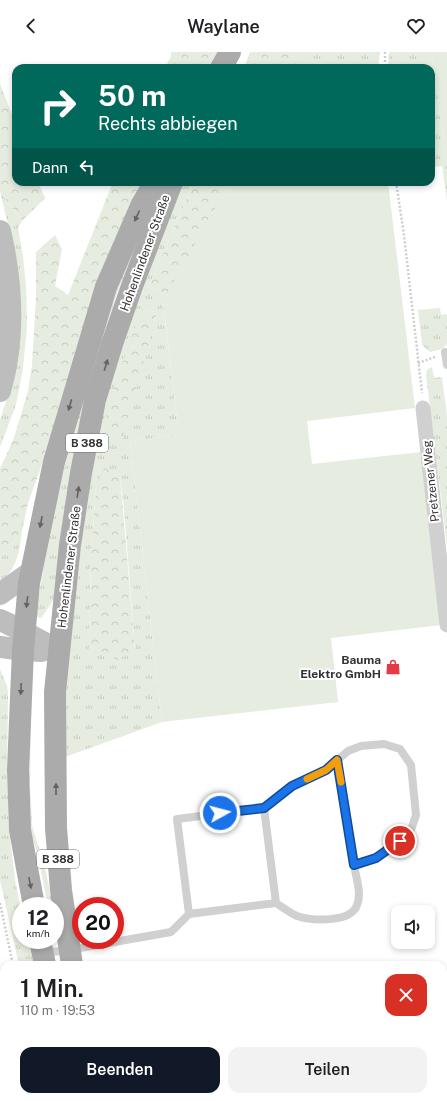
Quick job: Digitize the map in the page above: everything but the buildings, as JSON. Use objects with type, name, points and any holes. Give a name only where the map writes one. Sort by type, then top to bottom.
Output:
[{"type":"main road","points":[[223,64],[230,52]]},
{"type":"main road","name":"B 388","points":[[32,897],[20,830],[18,770],[23,641],[31,572],[54,462],[106,287],[142,204],[153,186]]},
{"type":"main road","name":"Hohenlindener Straße","points":[[70,957],[60,890],[56,828],[56,692],[70,545],[81,473],[95,400],[132,286],[170,186]]},
{"type":"street","points":[[0,231],[8,282],[10,314],[9,347],[4,378],[0,391]]},
{"type":"street","name":"Pretzener Weg","points":[[423,408],[447,625]]},
{"type":"street","points":[[0,594],[31,572]]},
{"type":"street","points":[[0,620],[23,641],[59,651]]},
{"type":"street","points":[[0,647],[23,641]]},
{"type":"lane","points":[[445,352],[447,365]]},
{"type":"lane","points":[[189,914],[177,819],[264,808],[292,786],[326,770],[348,751],[362,746],[384,744],[400,749],[411,765],[416,815],[412,830],[400,841],[376,858],[354,865]]},
{"type":"lane","points":[[43,953],[70,957],[171,932],[189,914],[276,903],[296,916],[322,920],[348,916],[357,907],[359,897],[337,760]]},
{"type":"lane","points":[[264,808],[276,903]]},
{"type":"path","points":[[385,52],[386,64]]},
{"type":"path","points":[[397,186],[404,235],[423,408]]},
{"type":"path","points":[[0,903],[12,961]]},
{"type":"green space","points":[[171,52],[217,52],[210,64],[167,64],[171,56]]},
{"type":"green space","points":[[250,52],[303,52],[296,64],[246,64]]},
{"type":"green space","points":[[303,52],[380,52],[378,64],[321,64],[298,59]]},
{"type":"green space","points":[[389,52],[432,52],[434,64],[388,64]]},
{"type":"green space","points":[[432,52],[447,52],[447,166],[435,75],[435,64],[434,64]]},
{"type":"green space","points":[[298,59],[321,64],[296,64]]},
{"type":"green space","points":[[435,75],[447,165],[447,202],[442,166],[435,167]]},
{"type":"green space","points":[[0,84],[12,115],[12,186],[40,186],[45,198],[22,221],[0,191]]},
{"type":"green space","points":[[111,186],[145,186],[81,333],[40,470],[28,503],[22,531],[0,559],[0,469],[14,438],[28,391],[32,365],[36,298],[36,252],[55,235],[62,249],[55,286],[68,295]]},
{"type":"green space","points":[[178,186],[192,186],[149,286],[167,295],[163,302],[179,435],[130,441],[162,722],[65,757],[67,672],[81,541],[99,429],[140,285]],"holes":[[[141,309],[157,312],[121,441]],[[120,476],[135,649],[89,649],[91,557],[96,488]]]},
{"type":"green space","points":[[192,186],[228,186],[167,295],[149,286]]},
{"type":"green space","points":[[228,186],[388,186],[415,408],[307,421],[312,464],[421,452],[441,625],[331,638],[338,702],[162,722],[130,441],[179,435],[163,301]]},
{"type":"green space","points":[[0,191],[22,221],[18,228],[26,286],[27,326],[23,368],[16,405],[0,447],[0,420],[10,389],[11,238]]},
{"type":"green space","points":[[150,209],[118,291],[100,346],[54,599],[40,618],[36,616],[38,600],[53,514],[67,457],[107,316],[127,261]]},
{"type":"green space","points":[[440,308],[441,315],[447,314],[447,344],[442,349],[430,352],[422,345],[418,310]]},
{"type":"green space","points":[[141,309],[157,312],[122,441],[104,432],[107,409]]},
{"type":"green space","points":[[432,367],[434,378],[442,377],[447,416],[447,546],[426,375],[427,370]]},
{"type":"green space","points":[[104,468],[120,476],[135,649],[118,660],[89,649],[91,557],[96,488]]},
{"type":"green space","points":[[22,531],[20,546],[14,566],[0,584],[0,559]]},
{"type":"green space","points":[[0,669],[7,686],[8,694],[7,767],[9,829],[18,897],[12,897],[12,934],[0,880]]},
{"type":"green space","points":[[31,708],[30,785],[32,826],[45,867],[51,897],[46,897],[38,856],[29,828],[26,751]]},
{"type":"green space","points":[[15,949],[30,949],[33,961],[18,961]]},
{"type":"slow traffic","points":[[307,779],[326,770],[337,760],[341,782]]},
{"type":"place","name":"Bauma Elektro GmbH","points":[[393,667]]},
{"type":"route","points":[[220,813],[264,808],[292,786],[326,770],[337,760],[354,865],[376,858],[400,841]]}]
